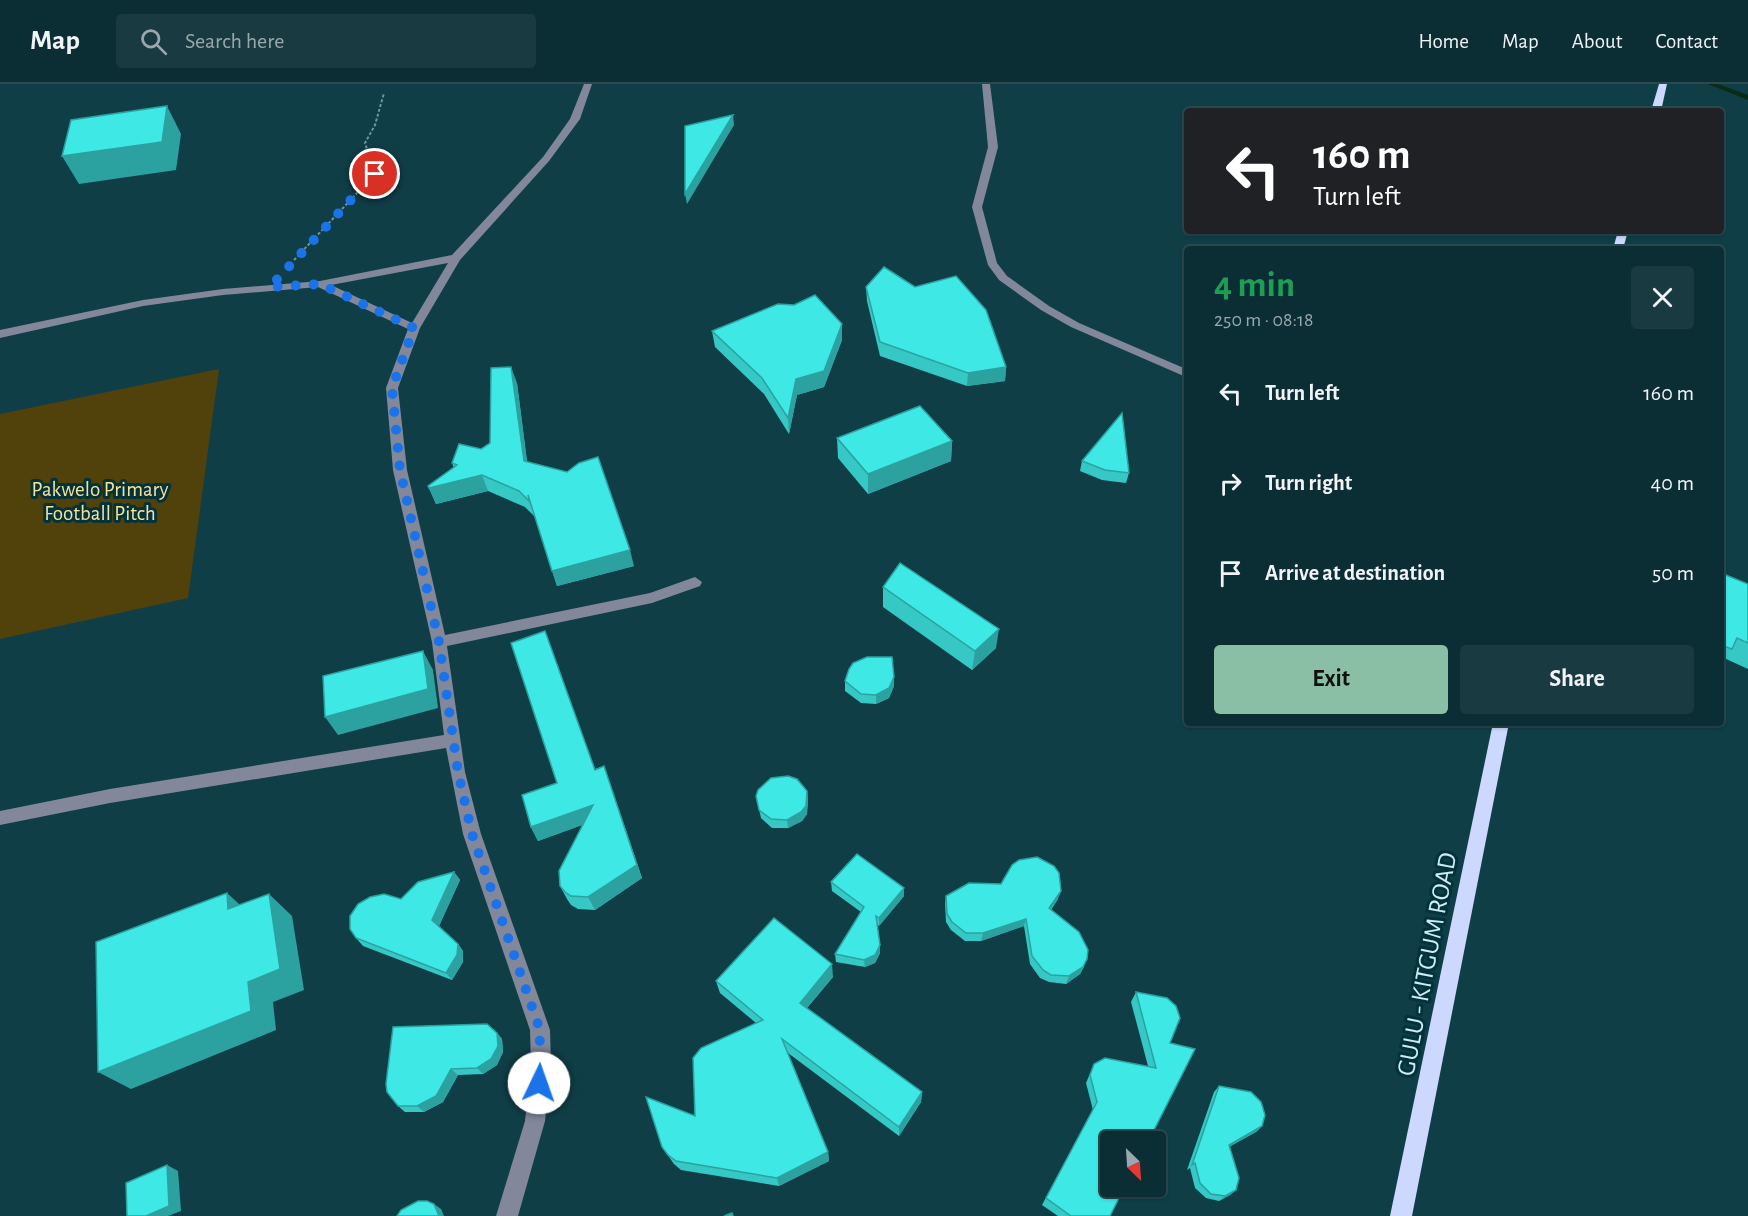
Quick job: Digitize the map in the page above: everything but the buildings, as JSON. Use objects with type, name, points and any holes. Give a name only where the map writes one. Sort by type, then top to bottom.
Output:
[{"type":"main road","points":[[1657,108],[1663,84]]},
{"type":"main road","name":"GULU - KITGUM ROAD","points":[[1401,1216],[1500,726]]},
{"type":"street","points":[[507,1216],[535,1121],[541,1064],[540,1030],[472,834],[452,740],[439,642],[400,470],[392,388],[414,328],[456,258],[483,231],[546,159],[575,119],[588,84]]},
{"type":"street","points":[[986,84],[993,147],[977,207],[992,263],[1003,278],[1055,314],[1184,372]]},
{"type":"street","points":[[0,334],[143,303],[270,287],[320,284],[456,258]]},
{"type":"street","points":[[320,284],[414,328]]},
{"type":"street","points":[[439,642],[652,598],[695,582]]},
{"type":"street","points":[[0,818],[110,796],[452,740]]},
{"type":"path","points":[[270,287],[375,174],[365,143],[376,126],[378,107],[384,93]]},
{"type":"green space","name":"Pakwelo Primary Football Pitch","points":[[219,369],[188,598],[0,639],[0,414]]},
{"type":"waterway","points":[[1712,84],[1748,98]]},
{"type":"route","points":[[375,174],[270,287],[320,284],[414,328],[392,388],[400,470],[439,642],[458,772],[472,834],[506,938],[540,1030],[539,1083]]}]
